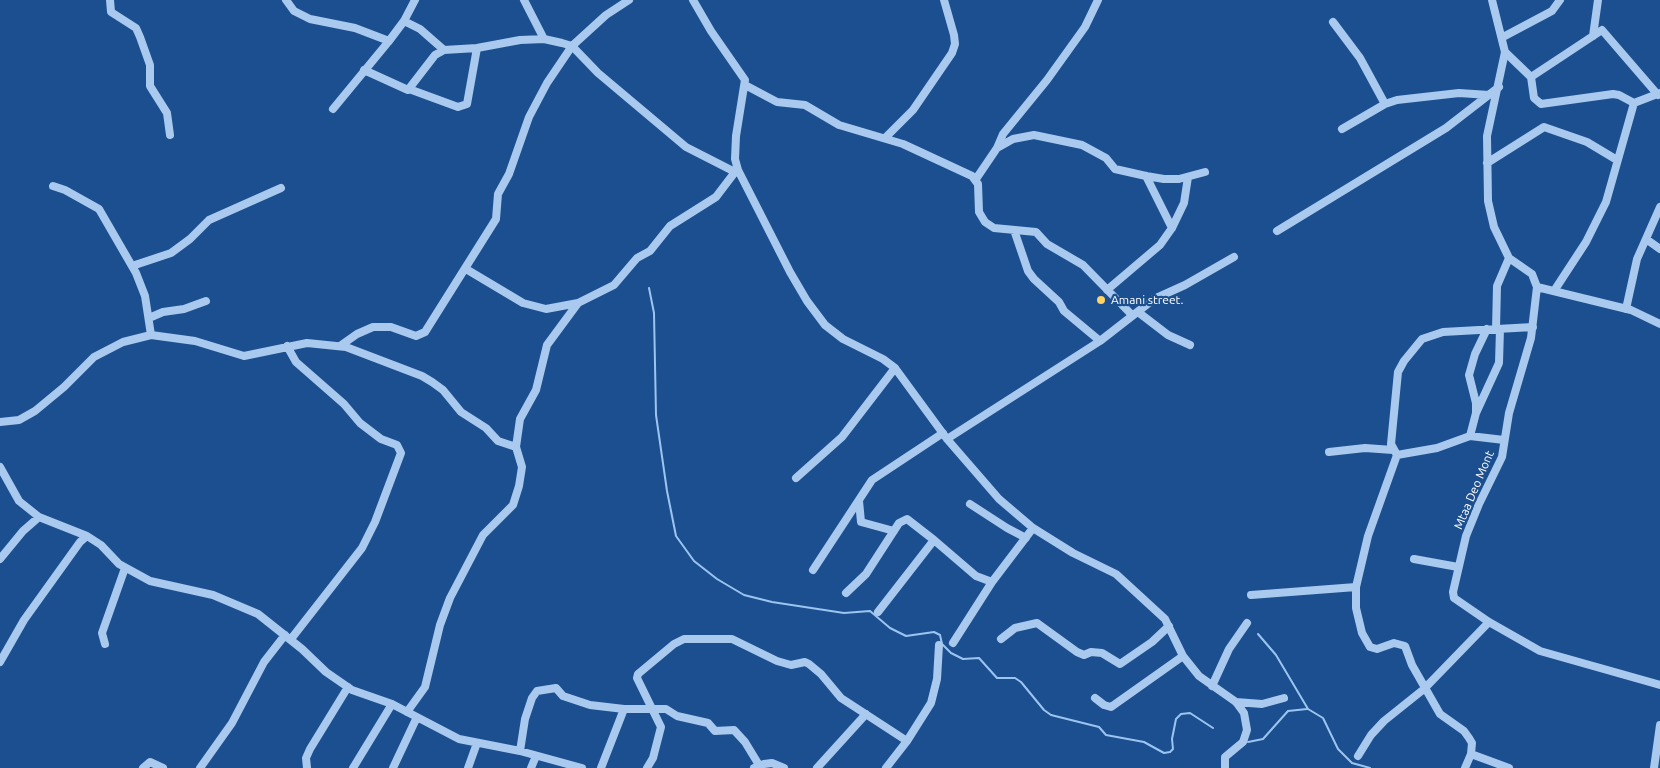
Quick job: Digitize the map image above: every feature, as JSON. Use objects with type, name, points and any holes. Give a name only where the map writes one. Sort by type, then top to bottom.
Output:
[{"type":"street","points":[[110,0],[110,12],[136,28],[140,37],[150,65],[150,86],[167,114],[170,136]]},
{"type":"street","points":[[286,0],[294,11],[310,19],[354,28],[389,41]]},
{"type":"street","points":[[333,109],[389,41],[404,21],[415,0]]},
{"type":"street","points":[[524,0],[544,39]]},
{"type":"street","points":[[340,346],[365,330],[384,326],[420,336],[466,270],[496,219],[498,194],[509,174],[522,134],[533,110],[572,46],[606,15],[629,0]]},
{"type":"street","points":[[693,0],[711,31],[743,76],[745,85],[736,136],[736,171],[790,272],[825,325],[843,339],[883,359],[895,368],[945,436],[999,499],[1032,528],[1073,553],[1116,574],[1148,602],[1169,626],[1183,656],[1199,676],[1236,702],[1247,720],[1247,730],[1243,742],[1225,757],[1226,768]]},
{"type":"street","points":[[885,138],[913,110],[952,53],[955,44],[954,35],[944,0]]},
{"type":"street","points":[[976,179],[998,148],[1003,134],[1047,80],[1085,27],[1098,0]]},
{"type":"street","points":[[1492,0],[1503,37],[1505,52],[1499,87],[1488,126],[1488,201],[1494,227],[1509,258],[1532,274],[1537,287],[1626,309],[1660,324]]},
{"type":"street","points":[[1503,37],[1552,11],[1560,0]]},
{"type":"street","points":[[1593,36],[1598,0]]},
{"type":"street","points":[[404,21],[420,29],[444,50]]},
{"type":"street","points":[[1333,22],[1360,58],[1385,104]]},
{"type":"street","points":[[1505,52],[1531,77],[1534,98],[1541,104],[1613,94],[1634,103],[1659,94],[1605,31],[1593,36],[1531,77]]},
{"type":"street","points":[[409,89],[435,55],[444,50],[476,48],[520,40],[544,39],[572,46],[598,73],[686,147],[736,171]]},
{"type":"street","points":[[364,70],[402,89],[409,89],[458,106],[467,104],[476,48]]},
{"type":"street","points":[[745,85],[777,102],[805,105],[839,125],[885,138],[926,153],[976,179],[980,217],[994,228],[1036,232],[1047,244],[1083,265],[1107,290],[1135,313],[1168,335],[1190,346]]},
{"type":"street","points":[[1277,231],[1446,128],[1499,87]]},
{"type":"street","points":[[1342,130],[1385,104],[1429,95],[1458,93],[1489,95]]},
{"type":"street","points":[[1554,291],[1566,275],[1606,202],[1634,103]]},
{"type":"street","points":[[1487,162],[1544,127],[1587,142],[1617,160]]},
{"type":"street","points":[[998,148],[1013,139],[1034,135],[1047,136],[1082,145],[1106,158],[1115,169],[1164,179],[1188,177],[1205,172]]},
{"type":"street","points":[[466,270],[523,303],[546,309],[578,303],[614,285],[636,258],[650,251],[670,226],[716,197],[736,171]]},
{"type":"street","points":[[1146,176],[1172,228]]},
{"type":"street","points":[[1107,290],[1160,245],[1172,228],[1184,203],[1188,177]]},
{"type":"street","points":[[53,186],[66,190],[99,209],[132,266],[145,296],[152,336]]},
{"type":"street","points":[[132,266],[171,253],[190,239],[209,220],[281,188]]},
{"type":"street","points":[[1626,309],[1637,259],[1660,207]]},
{"type":"street","points":[[1014,230],[1028,271],[1034,279],[1059,302],[1064,311],[1100,341]]},
{"type":"street","points":[[1646,239],[1660,249]]},
{"type":"street","points":[[813,570],[866,488],[878,475],[1100,341],[1154,299],[1186,285],[1234,257]]},
{"type":"street","points":[[1470,436],[1476,413],[1499,363],[1494,329],[1497,286],[1509,258]]},
{"type":"street","name":"Mtaa Deo Mont","points":[[1537,287],[1533,327],[1509,413],[1502,457],[1466,536],[1458,567],[1454,598],[1490,622],[1540,651],[1660,685]]},
{"type":"street","points":[[149,318],[162,312],[184,309],[206,301]]},
{"type":"street","points":[[408,712],[425,687],[440,625],[450,598],[484,535],[513,505],[522,467],[516,447],[520,418],[536,390],[547,345],[578,303]]},
{"type":"street","points":[[1465,768],[1471,754],[1472,744],[1464,731],[1440,714],[1424,689],[1405,646],[1394,643],[1378,649],[1370,647],[1362,634],[1356,608],[1356,587],[1368,536],[1395,453],[1392,434],[1398,372],[1415,345],[1422,339],[1443,332],[1533,327]]},
{"type":"street","points":[[1476,413],[1476,403],[1469,375],[1475,354],[1494,329]]},
{"type":"street","points":[[0,422],[18,420],[35,411],[64,387],[94,357],[123,342],[152,336],[195,341],[244,356],[307,343],[340,346],[357,350],[384,363],[422,376],[443,390],[461,412],[486,428],[498,441],[516,447]]},
{"type":"street","points":[[201,768],[232,723],[264,662],[288,637],[362,548],[375,522],[401,453],[396,445],[382,439],[360,422],[344,404],[296,362],[287,346]]},
{"type":"street","points":[[796,478],[842,437],[895,368]]},
{"type":"street","points":[[1329,452],[1365,448],[1395,453],[1437,448],[1470,436],[1504,440]]},
{"type":"street","points":[[0,467],[20,501],[39,517],[87,536],[101,545],[125,568],[150,581],[213,595],[258,614],[288,637],[326,672],[348,687],[392,704],[459,739],[520,751],[582,768]]},
{"type":"street","points":[[859,500],[861,522],[894,531]]},
{"type":"street","points":[[970,504],[1026,538]]},
{"type":"street","points":[[0,559],[23,531],[39,517]]},
{"type":"street","points":[[846,593],[866,574],[899,523],[907,520],[976,576],[992,582]]},
{"type":"street","points":[[953,643],[992,582],[1032,528]]},
{"type":"street","points":[[0,662],[20,626],[80,542],[87,536]]},
{"type":"street","points":[[878,612],[934,540]]},
{"type":"street","points":[[1414,559],[1458,567]]},
{"type":"street","points":[[105,644],[102,633],[125,568]]},
{"type":"street","points":[[1251,595],[1356,587]]},
{"type":"street","points":[[1358,756],[1371,735],[1384,721],[1424,689],[1490,622]]},
{"type":"street","points":[[1001,639],[1015,628],[1037,623],[1078,652],[1084,654],[1091,652],[1102,653],[1120,664],[1152,642],[1169,626]]},
{"type":"street","points":[[1212,686],[1230,649],[1247,624]]},
{"type":"street","points":[[647,768],[653,758],[661,727],[650,709],[638,682],[638,674],[674,644],[684,639],[732,639],[761,654],[792,665],[804,662],[809,664],[821,674],[841,698],[907,741]]},
{"type":"street","points":[[886,768],[907,741],[931,703],[936,679],[939,645]]},
{"type":"street","points":[[1095,698],[1104,705],[1111,707],[1183,656]]},
{"type":"street","points":[[307,768],[306,758],[310,749],[348,687]]},
{"type":"street","points":[[520,751],[532,698],[538,691],[556,688],[563,696],[590,705],[624,709],[666,709],[677,716],[708,723],[714,731],[734,730],[745,742],[756,767],[772,763],[784,768]]},
{"type":"street","points":[[1236,702],[1262,704],[1284,698]]},
{"type":"street","points":[[353,768],[392,704]]},
{"type":"street","points":[[601,768],[624,709]]},
{"type":"street","points":[[816,768],[866,714]]},
{"type":"street","points":[[393,768],[417,717]]},
{"type":"street","points":[[1656,765],[1660,725]]},
{"type":"street","points":[[468,768],[477,743]]},
{"type":"street","points":[[1471,754],[1509,768]]},
{"type":"street","points":[[531,768],[536,756]]},
{"type":"street","points":[[143,768],[150,762],[163,768]]},
{"type":"waterway","points":[[649,288],[654,313],[656,415],[667,491],[676,536],[694,561],[717,579],[744,595],[772,602],[844,613],[870,611],[890,628],[906,636],[934,632],[940,635],[942,644],[951,653],[963,659],[979,658],[997,678],[1015,678],[1021,682],[1044,710],[1051,715],[1099,727],[1106,735],[1144,742],[1164,753],[1170,752],[1173,749],[1172,739],[1176,719],[1181,714],[1190,713],[1213,728]]},
{"type":"waterway","points":[[1258,634],[1276,655],[1308,709],[1323,718],[1338,749],[1352,763],[1370,768]]},
{"type":"waterway","points":[[1248,742],[1263,739],[1288,711],[1307,709]]},
{"type":"place","name":"Amani street.","points":[[1101,300]]}]
